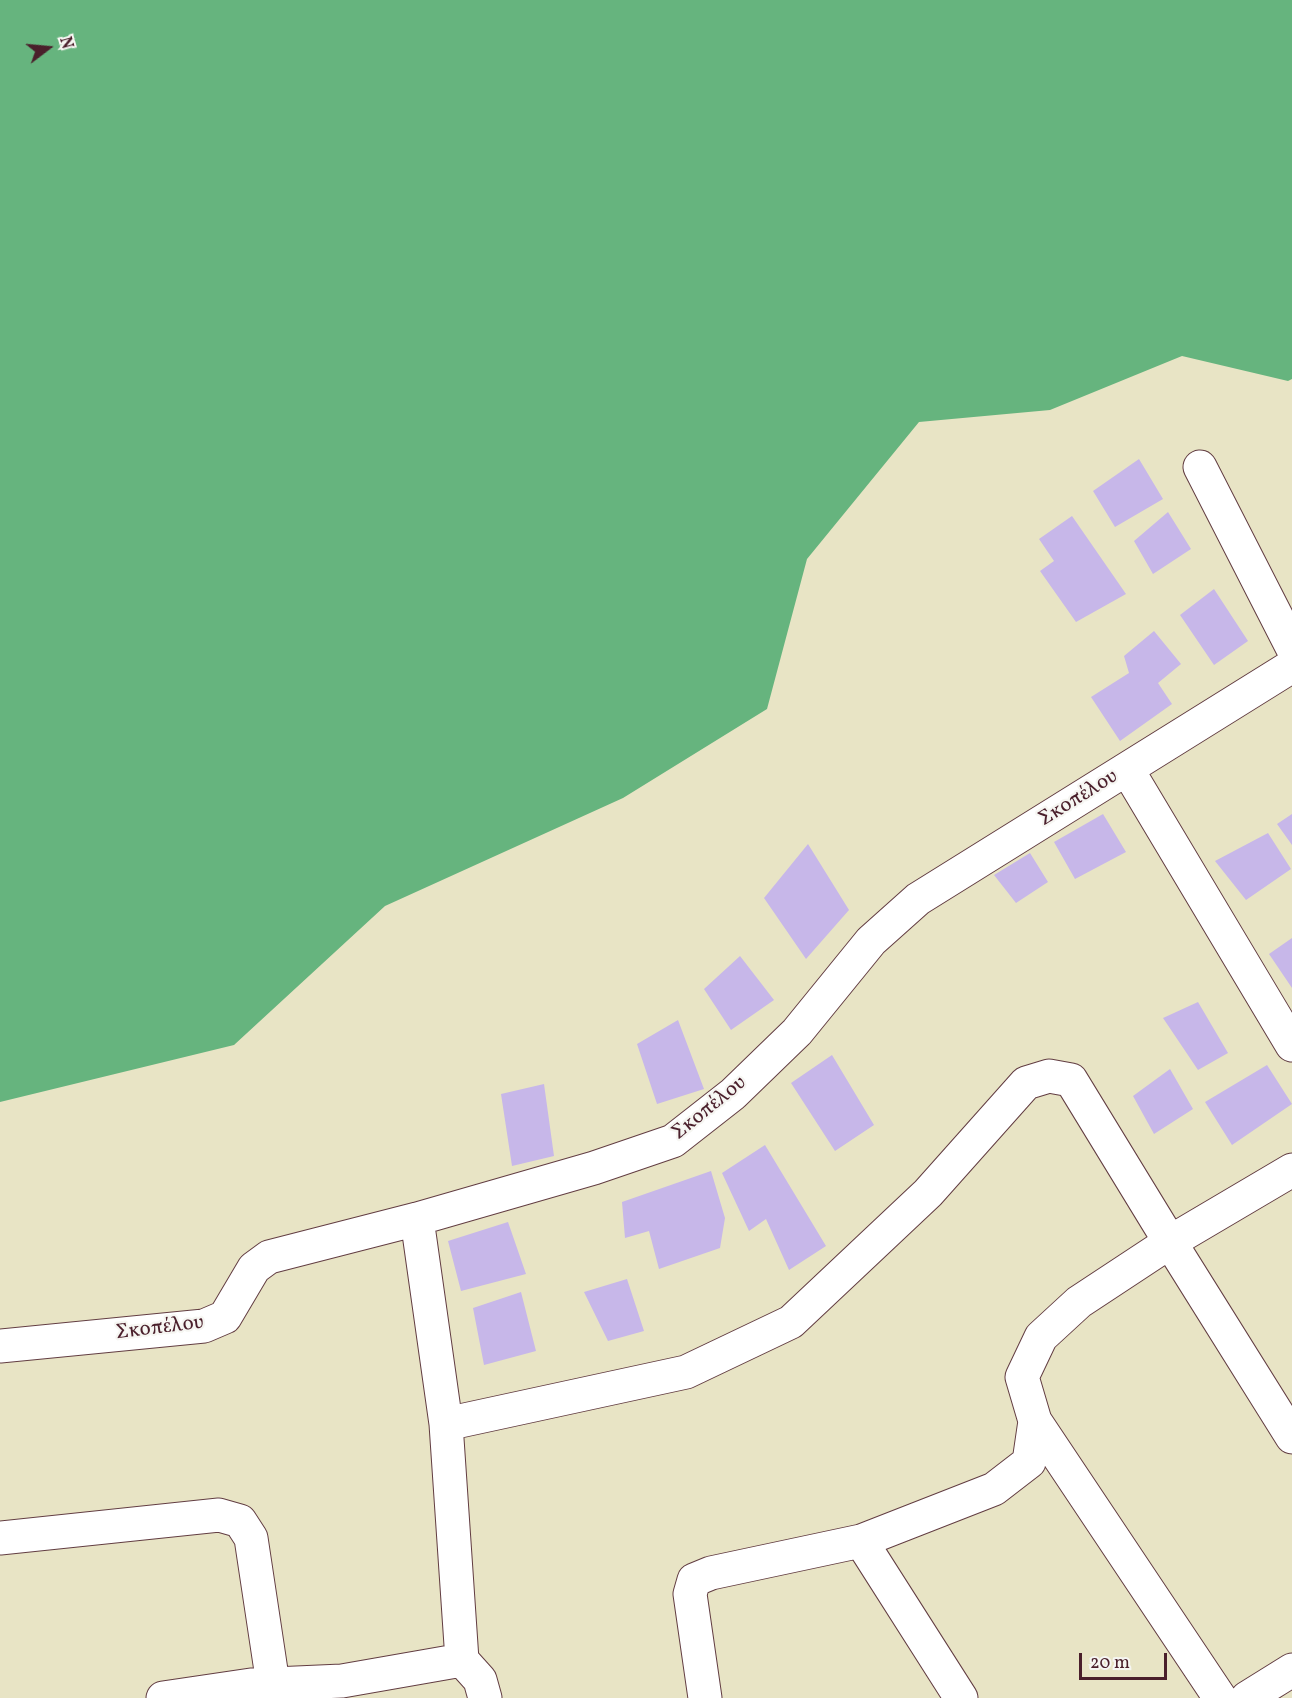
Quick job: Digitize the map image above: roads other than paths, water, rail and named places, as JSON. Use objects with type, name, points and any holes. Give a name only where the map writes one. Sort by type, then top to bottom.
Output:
[{"type":"street","points":[[1200,467],[1292,647]]},
{"type":"street","name":"Σκοπέλου","points":[[0,1346],[204,1326],[225,1317],[254,1268],[269,1257],[417,1219],[594,1168],[673,1141],[733,1094],[798,1032],[871,941],[918,899],[1292,666]]},
{"type":"street","points":[[1127,770],[1292,1045]]},
{"type":"street","points":[[446,1424],[686,1372],[791,1322],[928,1193],[1026,1083],[1049,1076],[1071,1080],[1292,1437]]},
{"type":"street","points":[[1220,1698],[1035,1421],[1022,1377],[1041,1337],[1078,1302],[1170,1242],[1292,1170]]},
{"type":"street","points":[[417,1219],[446,1424],[462,1660],[480,1680],[486,1698]]},
{"type":"street","points":[[705,1698],[690,1594],[694,1580],[711,1573],[861,1541],[994,1490],[1029,1462],[1035,1421]]},
{"type":"street","points":[[0,1538],[219,1515],[240,1521],[251,1538],[273,1684]]},
{"type":"street","points":[[861,1541],[956,1696]]},
{"type":"street","points":[[163,1698],[273,1684],[342,1690],[462,1660]]},
{"type":"street","points":[[1247,1698],[1292,1670]]}]
